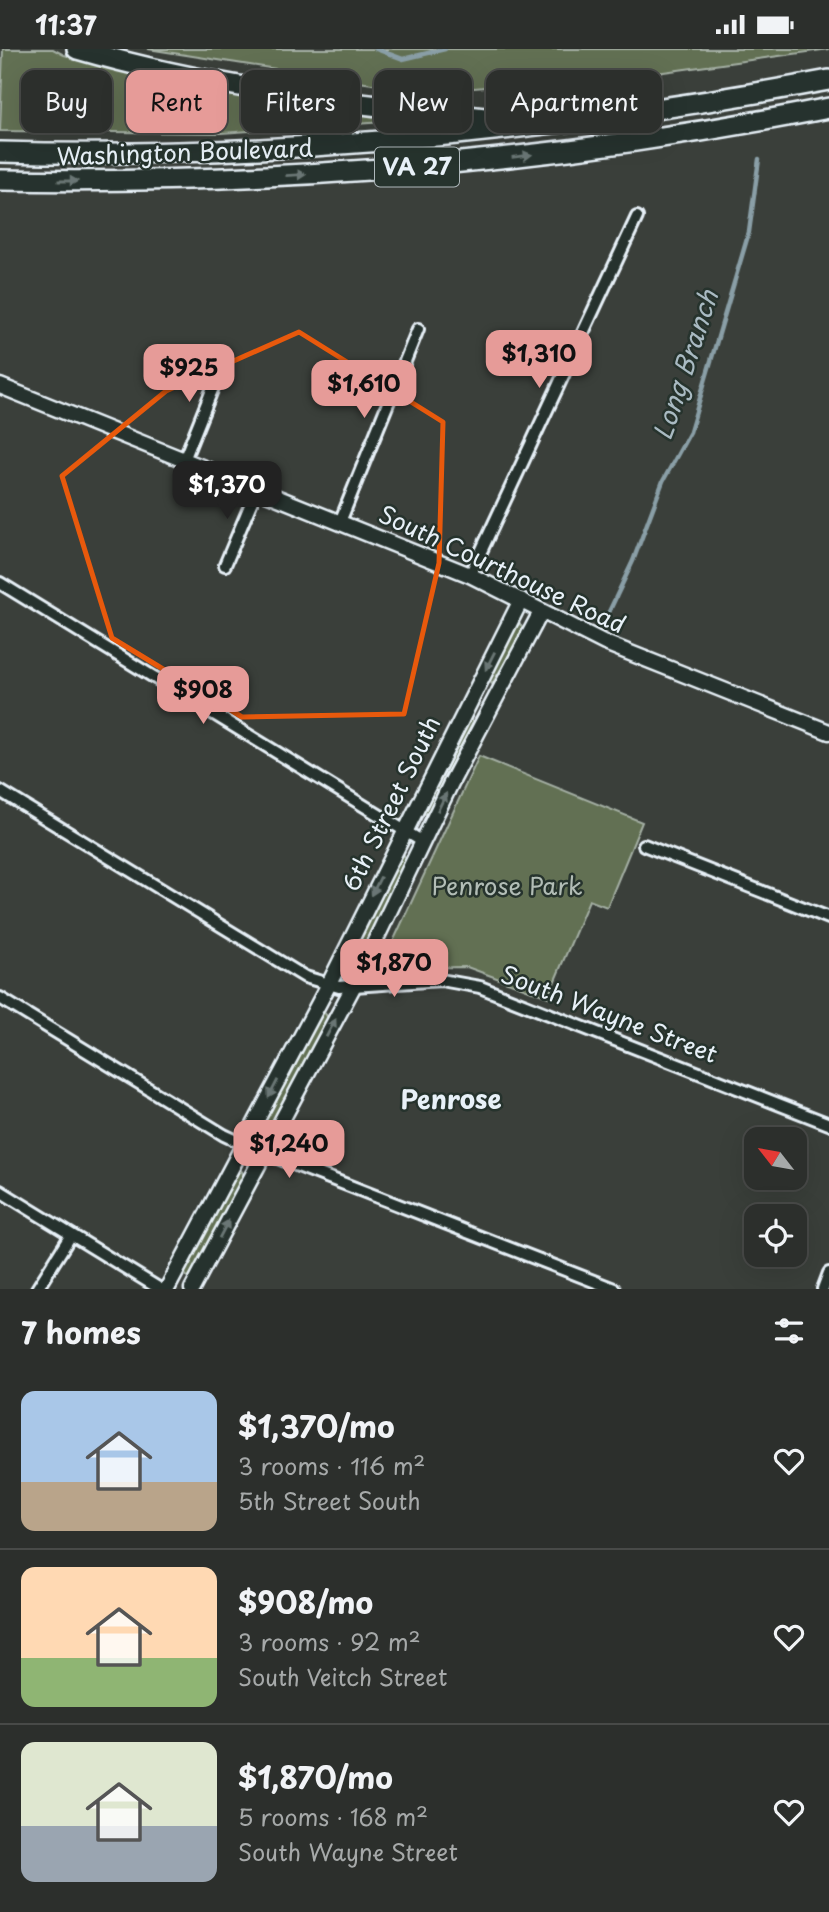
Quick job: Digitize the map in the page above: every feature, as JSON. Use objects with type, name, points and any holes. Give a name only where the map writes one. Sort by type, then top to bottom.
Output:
[{"type":"highway","points":[[77,49],[163,71],[282,94],[486,117]]},
{"type":"highway","name":"Washington Boulevard","points":[[662,109],[829,80]]},
{"type":"highway","name":"Washington Boulevard","points":[[0,180],[204,179],[411,167],[620,143],[829,108]]},
{"type":"highway","name":"Washington Boulevard","points":[[0,152],[162,153],[264,150],[486,132]]},
{"type":"street","points":[[471,575],[637,217]]},
{"type":"street","points":[[340,522],[418,329]]},
{"type":"street","points":[[184,460],[224,360]]},
{"type":"street","name":"South Courthouse Road","points":[[0,386],[471,575],[624,652],[829,732]]},
{"type":"street","points":[[225,565],[257,489]]},
{"type":"street","points":[[0,583],[423,842]]},
{"type":"street","name":"6th Street South","points":[[167,1289],[329,984],[403,830],[521,600]]},
{"type":"street","name":"6th Street South","points":[[192,1289],[353,986],[423,842],[541,612]]},
{"type":"street","name":"South Wayne Street","points":[[0,791],[305,977],[329,984],[353,986],[440,980],[480,987],[829,1125]]},
{"type":"street","points":[[644,845],[829,918]]},
{"type":"street","points":[[0,998],[244,1145],[614,1289]]},
{"type":"street","points":[[0,1191],[160,1289]]},
{"type":"street","points":[[37,1289],[71,1235]]},
{"type":"street","points":[[823,1289],[829,1273]]},
{"type":"highlighted area","points":[[299,332],[443,422],[439,563],[404,714],[242,717],[112,638],[62,476],[166,391]]},
{"type":"green space","points":[[3,49],[53,49],[64,55],[129,70],[126,70],[126,132],[112,132],[112,70],[21,70],[21,131],[0,131]]},
{"type":"green space","points":[[148,49],[829,49],[662,72],[662,70],[486,70],[486,87],[472,88],[472,70],[374,70],[374,84],[360,82],[360,70],[282,70]]},
{"type":"green space","points":[[227,89],[241,91],[241,132],[227,133]]},
{"type":"green space","points":[[360,111],[374,113],[374,123],[360,124]]},
{"type":"green space","points":[[519,623],[524,630],[492,684],[487,678]]},
{"type":"green space","points":[[469,718],[473,721],[473,726],[429,812],[425,814],[421,811]]},
{"type":"green space","name":"Penrose Park","points":[[479,756],[642,822],[607,907],[589,900],[548,997],[467,967],[393,968],[385,959]]},
{"type":"green space","points":[[402,853],[407,859],[363,953],[354,954]]},
{"type":"green space","points":[[324,1012],[329,1019],[271,1126],[263,1126],[263,1121]]},
{"type":"green space","points":[[241,1170],[245,1177],[188,1278],[183,1271],[236,1172]]},
{"type":"waterway","points":[[376,49],[403,59],[445,49]]},
{"type":"waterway","name":"Long Branch","points":[[608,614],[633,561],[663,481],[690,432],[749,232],[759,159]]},
{"type":"district","name":"Penrose","points":[[451,1100]]}]
